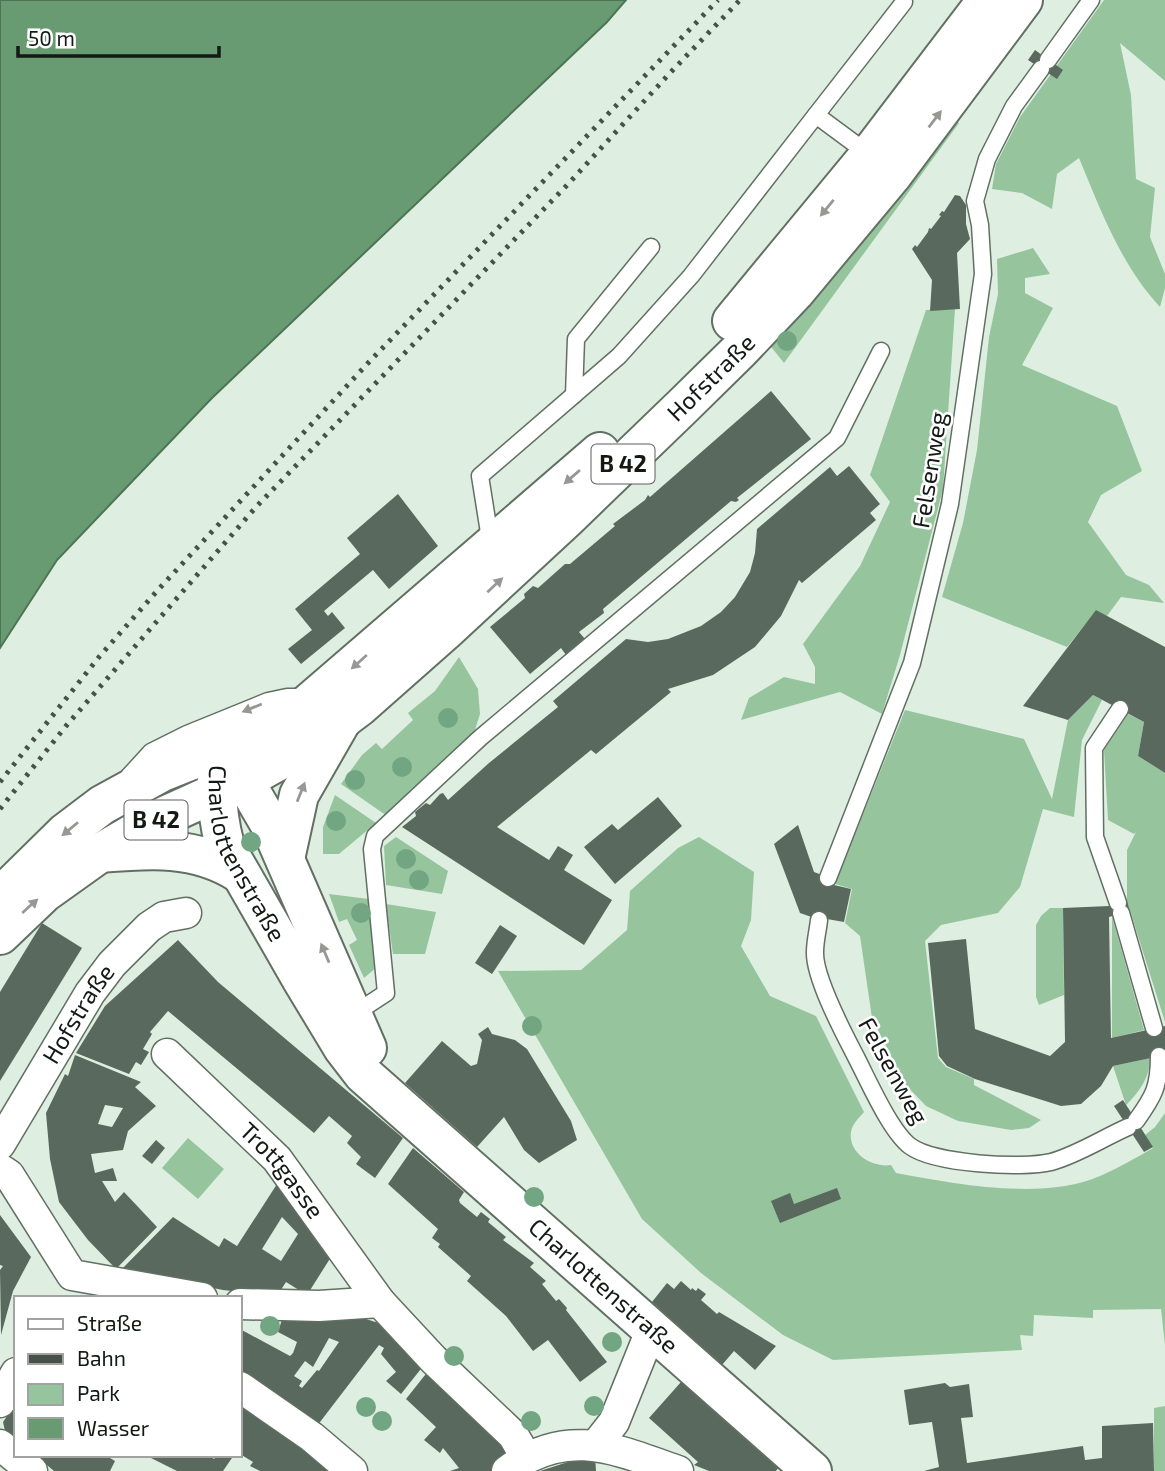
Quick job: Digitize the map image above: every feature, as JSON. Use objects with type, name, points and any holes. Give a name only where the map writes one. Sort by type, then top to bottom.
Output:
[{"type":"main road","name":"Hofstraße","points":[[219,749],[260,733],[302,709],[330,708],[408,665],[557,527],[740,350],[834,247],[882,164],[987,0]]},
{"type":"main road","name":"Hofstraße","points":[[230,786],[293,754],[330,708],[491,545],[620,434],[694,362],[765,284],[882,164],[1023,0]]},
{"type":"main road","points":[[285,859],[299,795],[330,708]]},
{"type":"main road","name":"Charlottenstraße","points":[[219,749],[230,786],[269,823],[285,859],[341,1021]]},
{"type":"main road","name":"B 42","points":[[0,934],[44,894],[65,833],[102,805],[162,772],[219,749]]},
{"type":"main road","name":"Charlottenstraße","points":[[230,786],[220,827],[225,846],[239,873],[393,1100],[812,1471]]},
{"type":"main road","name":"B 42","points":[[0,897],[52,868],[100,853],[160,818],[230,786]]},
{"type":"main road","points":[[100,853],[170,849],[210,859],[239,873]]},
{"type":"street","name":"Hofstraße","points":[[0,1144],[90,993],[112,964],[149,927],[164,917],[186,913]]},
{"type":"street","name":"Trottgasse","points":[[167,1054],[277,1158],[380,1302],[433,1359],[513,1435],[516,1464]]},
{"type":"street","points":[[0,1168],[9,1175],[65,1286],[191,1296]]},
{"type":"street","points":[[242,1304],[319,1306],[380,1302]]},
{"type":"street","points":[[607,1455],[614,1422],[652,1328]]},
{"type":"street","points":[[0,1402],[14,1377]]},
{"type":"street","points":[[242,1388],[312,1437],[352,1471]]},
{"type":"street","points":[[0,1445],[14,1456]]},
{"type":"street","points":[[516,1464],[559,1447],[678,1471]]},
{"type":"street","points":[[15,1457],[32,1471]]},
{"type":"lane","name":"Felsenweg","points":[[828,878],[912,663],[950,504],[983,274],[980,225],[975,201],[986,159],[1014,106],[1091,0]]},
{"type":"lane","points":[[491,545],[480,476],[619,356],[691,276],[904,2]]},
{"type":"lane","points":[[816,115],[882,164]]},
{"type":"lane","points":[[574,395],[576,339],[650,247]]},
{"type":"lane","points":[[341,1021],[386,993],[372,849],[376,836],[480,738],[838,438],[881,351]]},
{"type":"lane","points":[[102,805],[151,752],[187,734],[268,701],[287,697],[330,708]]},
{"type":"lane","points":[[1120,709],[1094,748],[1095,837],[1154,1028]]},
{"type":"lane","name":"Felsenweg","points":[[819,920],[814,953],[821,978],[852,1050],[909,1146],[935,1157],[970,1163],[1038,1164],[1053,1161],[1132,1124],[1146,1108],[1159,1081],[1159,1056]]},
{"type":"green space","points":[[1104,0],[1165,0],[1165,81],[1120,43],[1131,95],[1136,179],[1155,188],[1150,237],[1165,274],[1160,307],[1146,291],[1123,255],[1079,158],[1057,174],[1052,209],[1022,193],[992,189],[996,164],[1020,117]]},
{"type":"green space","points":[[956,121],[959,123],[784,363],[768,343]]},
{"type":"green space","points":[[1033,248],[1050,274],[1025,278],[1025,293],[1053,308],[1022,365],[1117,406],[1142,471],[1101,495],[1088,522],[1126,575],[1149,585],[1164,603],[1121,597],[1107,616],[1096,611],[1067,647],[942,597],[963,523],[977,450],[989,337],[998,294],[997,259]]},
{"type":"green space","points":[[955,309],[943,489],[882,714],[840,692],[741,720],[749,698],[784,677],[815,684],[815,667],[803,644],[860,566],[890,502],[870,475],[926,310]]},
{"type":"green space","points":[[459,657],[478,689],[480,714],[474,733],[387,816],[341,784],[362,755],[376,743],[382,749],[413,720],[408,713],[435,691]]},
{"type":"green space","points":[[1093,695],[1102,700],[1082,740],[1074,817],[1043,809],[1020,887],[998,913],[941,925],[925,941],[938,1058],[946,1067],[974,1079],[974,1085],[1041,1120],[1029,1128],[1011,1130],[958,1121],[926,1106],[905,1084],[872,1018],[860,936],[845,923],[852,889],[835,884],[905,710],[1024,739],[1052,799],[1068,720]]},
{"type":"green space","points":[[1128,714],[1144,722],[1138,756],[1165,773],[1165,1022],[1127,901],[1127,850],[1136,832],[1134,834],[1108,820],[1104,750]]},
{"type":"green space","points":[[335,795],[376,823],[339,854],[323,854],[323,827]]},
{"type":"green space","points":[[396,837],[448,871],[442,894],[386,885],[384,846]]},
{"type":"green space","points":[[699,837],[754,872],[751,920],[741,946],[770,996],[816,1016],[864,1112],[851,1132],[853,1147],[863,1158],[877,1164],[891,1165],[896,1173],[945,1182],[999,1188],[1053,1188],[1078,1184],[1100,1176],[1153,1148],[1145,1135],[1165,1113],[1165,1345],[1161,1309],[1093,1310],[1093,1318],[1034,1315],[1033,1336],[1020,1335],[1022,1350],[833,1360],[783,1335],[701,1273],[642,1219],[498,971],[581,970],[627,930],[630,891],[678,848]]},
{"type":"green space","points":[[329,894],[369,899],[377,967],[364,978],[349,945],[357,940],[347,919],[339,922]]},
{"type":"green space","points":[[386,904],[436,912],[425,954],[393,954]]},
{"type":"green space","points":[[1050,908],[1063,908],[1064,995],[1039,1005],[1036,997],[1036,925]]},
{"type":"green space","points":[[1112,916],[1144,1030],[1112,1038]]},
{"type":"green space","points":[[1150,1058],[1143,1083],[1126,1105],[1113,1066]]},
{"type":"green space","points":[[188,1138],[224,1169],[198,1199],[162,1168]]},
{"type":"green space","points":[[1165,1406],[1165,1471],[1154,1471],[1154,1408]]},
{"type":"water","points":[[0,0],[626,0],[607,22],[212,398],[57,560],[0,648]]},
{"type":"building","points":[[1035,50],[1063,70],[1057,79],[1028,60]]},
{"type":"building","points":[[955,195],[960,196],[966,205],[966,224],[970,239],[957,253],[960,309],[930,311],[932,280],[912,249],[915,245],[917,247]]},
{"type":"building","points":[[771,391],[811,439],[737,498],[739,500],[731,501],[603,609],[604,613],[579,632],[585,639],[566,655],[561,648],[530,674],[490,627],[525,598],[524,594],[533,586],[538,588],[565,564],[570,564],[615,526],[613,524],[648,495],[650,497]]},
{"type":"building","points":[[849,466],[880,504],[870,513],[876,520],[802,583],[799,580],[781,616],[755,647],[713,675],[668,689],[671,692],[596,754],[591,750],[497,827],[549,860],[558,846],[573,855],[564,870],[612,900],[584,945],[402,827],[416,816],[415,812],[426,803],[430,805],[440,794],[443,793],[448,800],[558,707],[553,701],[626,639],[648,642],[668,639],[701,626],[721,612],[735,597],[750,572],[757,529],[830,467],[837,476]]},
{"type":"building","points":[[398,494],[438,546],[389,589],[373,570],[324,611],[328,616],[332,612],[345,628],[301,664],[288,649],[312,630],[295,609],[360,554],[347,538]]},
{"type":"building","points":[[1096,610],[1165,647],[1165,773],[1138,756],[1144,722],[1093,695],[1068,720],[1023,706]]},
{"type":"building","points":[[658,797],[682,826],[615,884],[584,847],[612,824],[618,830]]},
{"type":"building","points":[[798,825],[814,872],[835,880],[834,885],[851,889],[844,922],[827,919],[826,922],[800,913],[774,844]]},
{"type":"building","points":[[1127,901],[1130,911],[1109,917],[1111,1038],[1165,1026],[1165,1055],[1113,1066],[1101,1086],[1081,1104],[1061,1106],[975,1079],[947,1066],[939,1056],[928,943],[966,939],[975,1029],[1050,1056],[1065,1042],[1063,908],[1109,906]]},
{"type":"building","points":[[42,923],[82,948],[0,1081],[0,992]]},
{"type":"building","points":[[500,925],[517,936],[492,974],[475,963]]},
{"type":"building","points":[[178,940],[218,982],[403,1138],[375,1178],[356,1164],[361,1157],[347,1143],[352,1136],[329,1116],[314,1133],[168,1011],[150,1032],[152,1034],[143,1049],[149,1052],[141,1065],[136,1062],[129,1074],[76,1053],[105,1006]]},
{"type":"building","points":[[488,1027],[492,1034],[515,1040],[527,1049],[571,1121],[577,1140],[539,1163],[524,1150],[504,1117],[477,1147],[405,1083],[442,1041],[471,1066],[477,1064],[482,1040],[478,1034]]},
{"type":"building","points":[[75,1055],[141,1082],[135,1087],[156,1106],[128,1131],[123,1150],[91,1154],[95,1173],[113,1168],[117,1181],[102,1181],[115,1202],[124,1192],[157,1227],[116,1269],[88,1240],[59,1202],[50,1159],[46,1113],[65,1074],[68,1076]],"holes":[[[105,1105],[123,1108],[112,1127],[98,1124]]]},
{"type":"building","points":[[1123,1100],[1153,1147],[1144,1152],[1114,1106]]},
{"type":"building","points":[[156,1140],[165,1148],[152,1164],[142,1156]]},
{"type":"building","points":[[413,1148],[464,1192],[460,1203],[477,1217],[481,1212],[490,1219],[488,1222],[506,1237],[503,1240],[534,1263],[530,1267],[546,1281],[542,1284],[556,1301],[559,1299],[567,1308],[607,1362],[580,1382],[548,1340],[533,1351],[506,1316],[467,1281],[471,1276],[438,1247],[440,1244],[432,1238],[438,1229],[388,1184]]},
{"type":"building","points":[[277,1184],[331,1257],[307,1295],[286,1282],[277,1296],[223,1290],[121,1270],[173,1217],[219,1247],[224,1238],[237,1246]],"holes":[[[282,1217],[298,1234],[281,1261],[262,1249]]]},
{"type":"building","points":[[837,1188],[841,1199],[780,1223],[771,1201],[790,1193],[794,1204]]},
{"type":"building","points":[[0,1215],[31,1257],[13,1291],[1,1335],[0,1270],[3,1266],[0,1265]]},
{"type":"building","points":[[681,1281],[691,1290],[692,1288],[696,1291],[698,1288],[706,1294],[701,1300],[717,1314],[719,1312],[776,1346],[755,1370],[734,1351],[722,1365],[652,1302],[667,1283],[674,1289]]},
{"type":"building","points":[[285,1310],[366,1319],[391,1327],[424,1365],[401,1394],[386,1381],[396,1372],[381,1354],[384,1348],[379,1345],[317,1426],[257,1380],[242,1372],[242,1330],[290,1356],[297,1342],[278,1332]],"holes":[[[329,1338],[339,1342],[319,1371],[317,1370],[302,1388],[299,1386],[302,1381],[294,1376],[305,1361],[313,1367]]]},
{"type":"building","points":[[429,1370],[492,1432],[506,1450],[500,1464],[492,1471],[450,1471],[459,1468],[443,1448],[440,1453],[424,1440],[436,1427],[406,1399]]},
{"type":"building","points":[[681,1382],[779,1467],[776,1471],[709,1471],[694,1465],[698,1462],[649,1418]]},
{"type":"building","points":[[945,1383],[950,1387],[969,1384],[973,1417],[961,1418],[967,1463],[1083,1446],[1085,1460],[1102,1458],[1102,1426],[1153,1423],[1154,1471],[924,1471],[939,1467],[932,1422],[909,1425],[904,1390]]},
{"type":"building","points":[[242,1401],[337,1471],[260,1471],[250,1466],[253,1462],[242,1455]]},
{"type":"building","points":[[14,1406],[14,1438],[5,1431],[3,1422]]},
{"type":"building","points":[[595,1456],[596,1471],[540,1471],[574,1460]]},
{"type":"building","points":[[37,1457],[108,1457],[115,1461],[110,1471],[54,1471]]},
{"type":"building","points":[[149,1457],[233,1457],[223,1471],[177,1471]]},
{"type":"railway","points":[[0,782],[99,657],[157,591],[369,362],[718,0]]},
{"type":"railway","points":[[0,809],[66,726],[256,507],[570,182],[740,0]]}]
